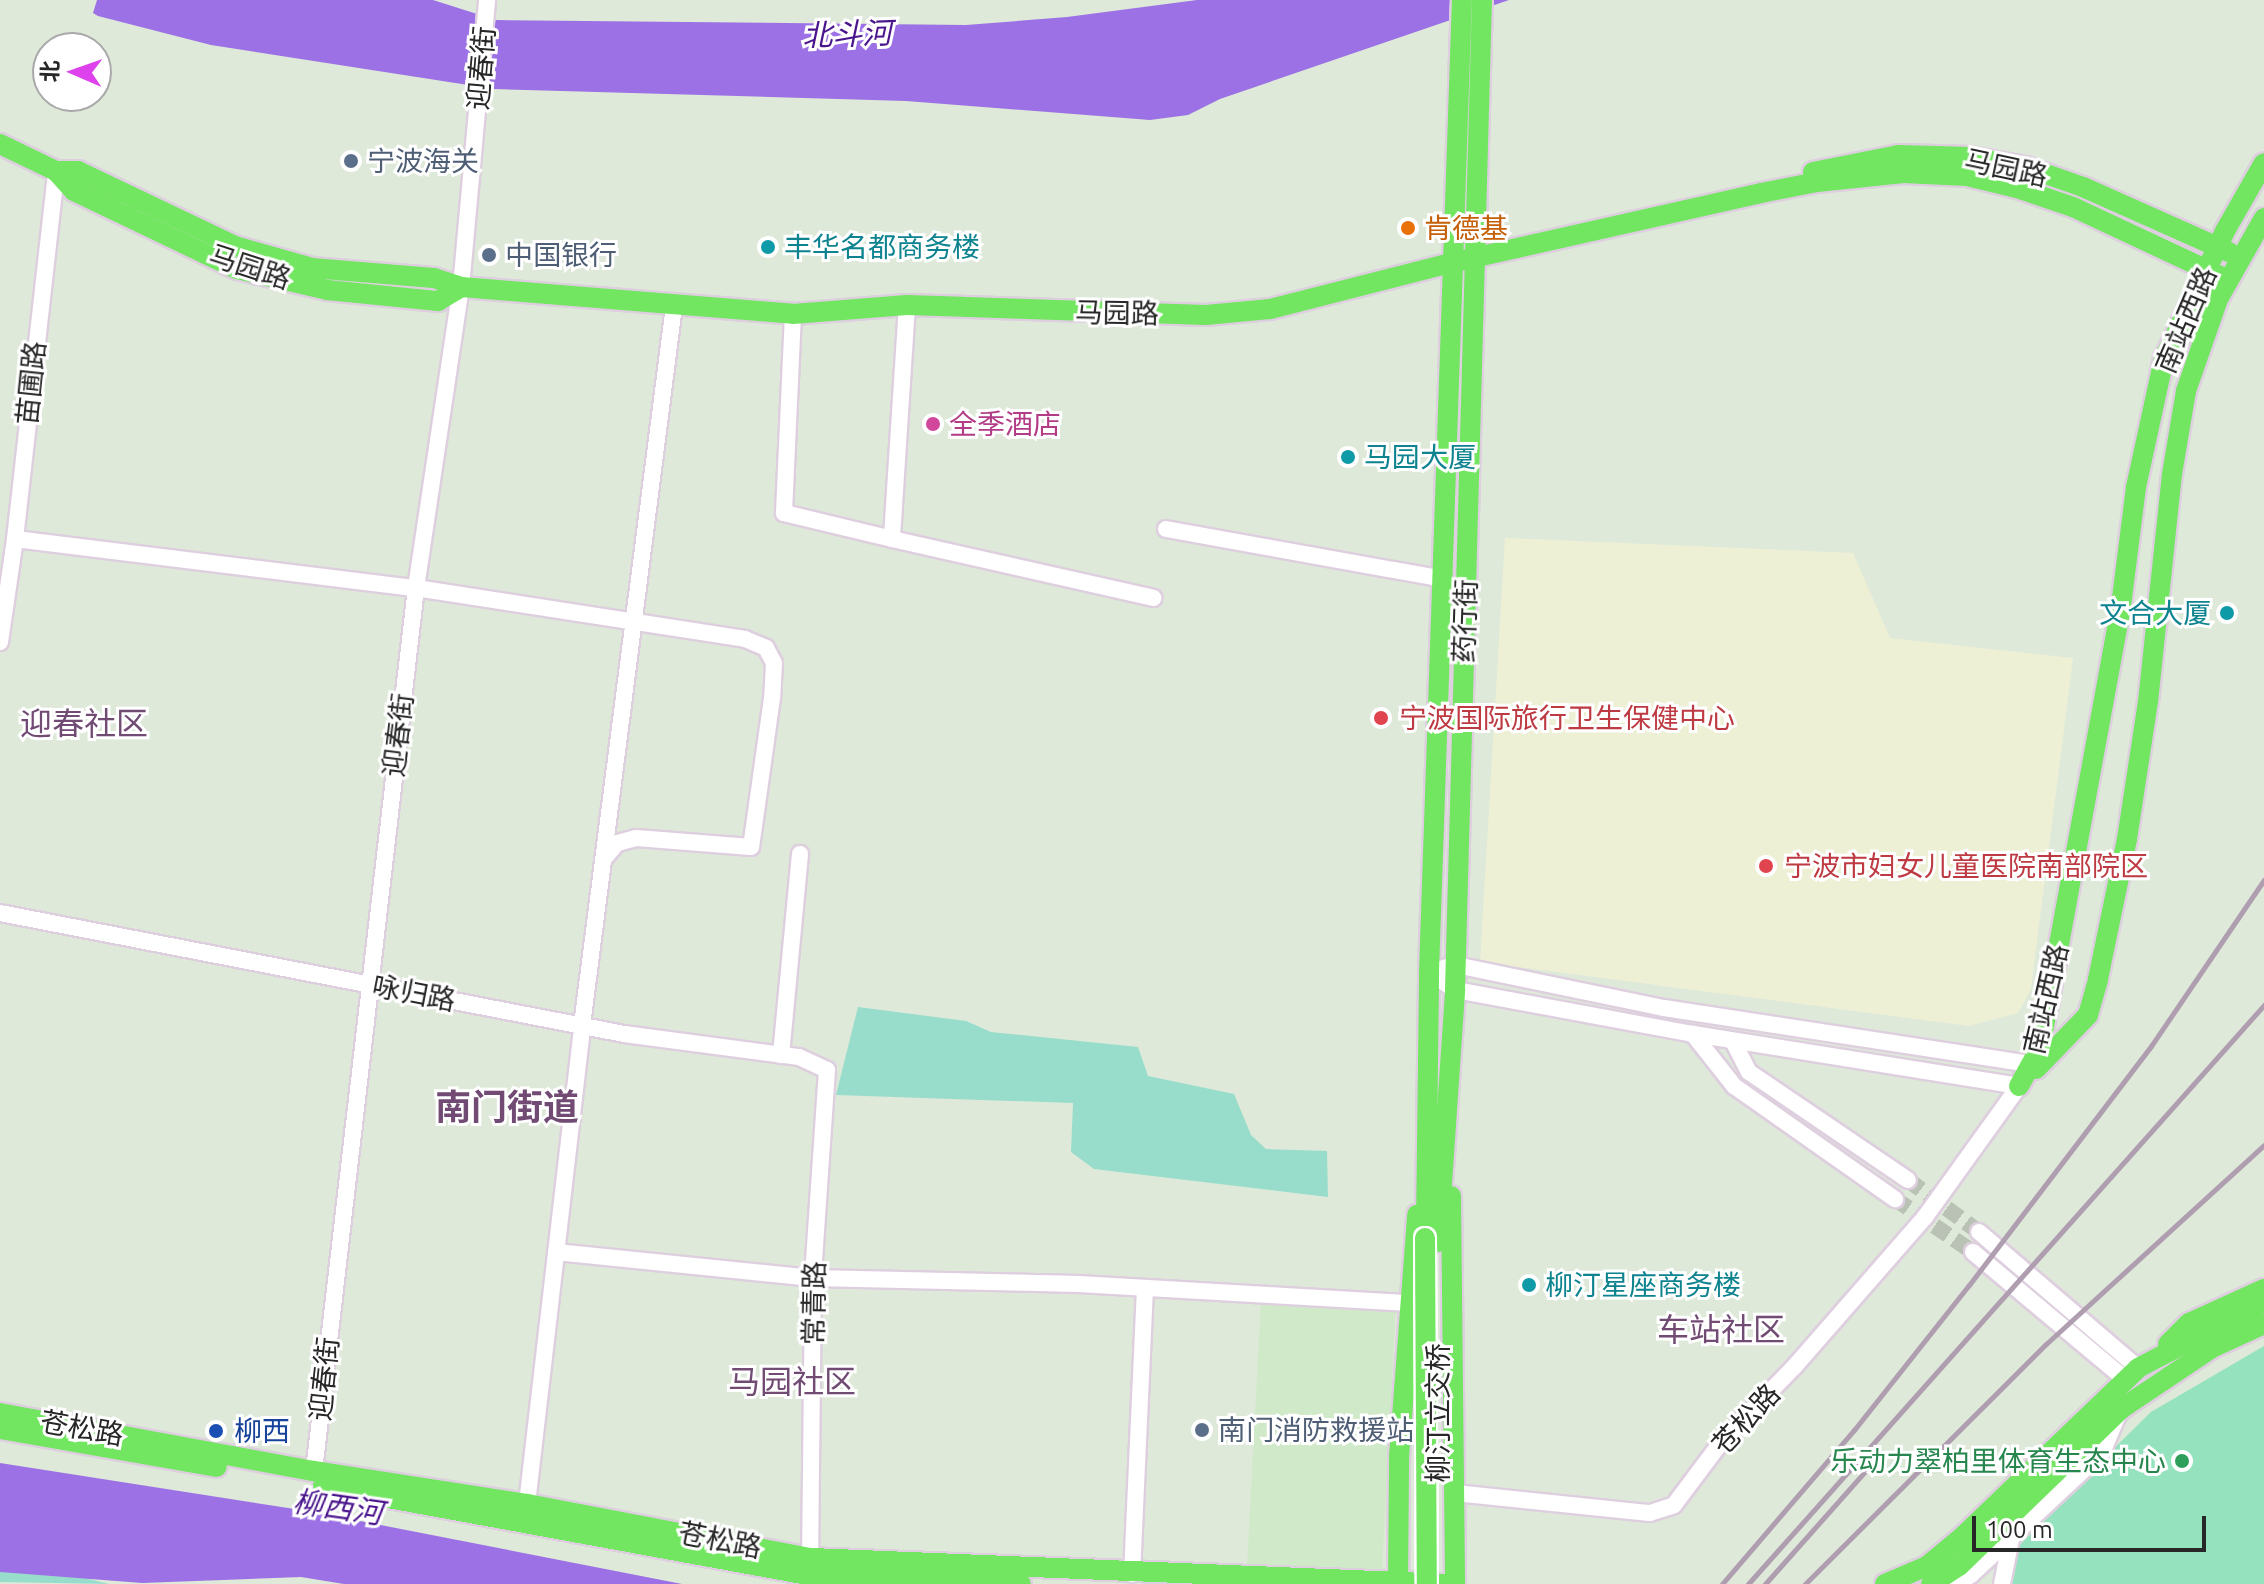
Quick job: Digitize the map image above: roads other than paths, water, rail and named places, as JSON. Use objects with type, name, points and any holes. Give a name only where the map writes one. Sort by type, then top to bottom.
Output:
[{"type":"main road","name":"药行街","points":[[1432,1240],[1456,965],[1469,54],[1462,0]]},
{"type":"main road","name":"药行街","points":[[1469,54],[1482,0]]},
{"type":"main road","name":"马园路","points":[[0,144],[56,171],[78,171],[235,246],[312,268],[434,278],[461,287],[793,314],[907,305],[1206,315],[1270,309],[1465,260],[1761,193],[1817,182],[1904,173],[1967,176],[2073,207],[2137,240],[2229,280]]},
{"type":"main road","name":"马园路","points":[[1761,193],[1799,177],[1856,162],[1898,155],[1970,157],[2026,167],[2083,187],[2241,259]]},
{"type":"main road","name":"南站西路","points":[[2019,1086],[2040,1048],[2118,621],[2136,487],[2164,359],[2217,247],[2264,163]]},
{"type":"main road","name":"南站西路","points":[[2019,1086],[2088,1015],[2132,809],[2172,474],[2186,391],[2218,299],[2264,218]]},
{"type":"main road","name":"药行街","points":[[1432,1240],[1427,1083],[1429,972],[1444,579],[1465,260]]},
{"type":"main road","points":[[1398,1583],[1399,1457],[1427,1083]]},
{"type":"main road","points":[[1446,1100],[1453,1224],[1455,1584]]},
{"type":"main road","name":"柳汀立交桥","points":[[1427,1584],[1432,1240]]},
{"type":"main road","name":"柳汀立交桥","points":[[1432,1240],[1438,1584]]},
{"type":"main road","points":[[1885,1584],[1927,1566],[1961,1538],[2189,1323],[2264,1289]]},
{"type":"main road","points":[[2138,1369],[2264,1302]]},
{"type":"main road","points":[[1931,1584],[1959,1566],[2121,1409],[2212,1348],[2264,1324]]},
{"type":"main road","name":"苍松路","points":[[0,1413],[314,1471],[527,1504],[810,1572],[1132,1574],[1449,1584]]},
{"type":"main road","name":"苍松路","points":[[0,1429],[810,1572],[1021,1584]]},
{"type":"street","name":"迎春街","points":[[314,1471],[416,588],[461,287],[486,4]]},
{"type":"street","name":"苗圃路","points":[[0,642],[3,604],[15,539],[56,171]]},
{"type":"street","points":[[892,539],[907,305]]},
{"type":"street","points":[[527,1504],[582,1025],[674,306]]},
{"type":"street","points":[[793,314],[784,513],[1153,598]]},
{"type":"street","points":[[1166,529],[1444,579]]},
{"type":"street","points":[[15,539],[416,588],[635,625],[745,639],[766,648],[774,663],[772,698],[751,847],[636,838],[617,843],[606,856]]},
{"type":"street","points":[[781,1055],[800,854]]},
{"type":"street","name":"咏归路","points":[[0,913],[582,1025],[781,1055],[816,1063],[827,1070]]},
{"type":"street","points":[[1429,972],[1456,965],[1664,1008],[2032,1064]]},
{"type":"street","points":[[1429,972],[1455,990],[1733,1041],[2019,1086]]},
{"type":"street","points":[[1693,1034],[1734,1086],[1895,1199]]},
{"type":"street","points":[[1733,1041],[1749,1072],[1908,1180]]},
{"type":"street","name":"常青路","points":[[810,1572],[813,1278],[827,1070]]},
{"type":"street","name":"苍松路","points":[[1455,1493],[1650,1513],[1674,1505],[1722,1441],[1795,1366],[1925,1217],[2019,1086]]},
{"type":"street","points":[[1979,1232],[2138,1369]]},
{"type":"street","points":[[556,1252],[813,1278],[1145,1288],[1410,1303]]},
{"type":"street","points":[[1973,1252],[2138,1369]]},
{"type":"street","points":[[1132,1574],[1145,1288]]},
{"type":"street","points":[[1956,1584],[1971,1575],[2102,1453],[2121,1409]]},
{"type":"street","points":[[2002,1584],[2011,1538]]},
{"type":"water","name":"北斗河","points":[[97,0],[433,0],[496,20],[966,25],[1067,17],[1197,0],[1509,0],[1220,99],[1188,115],[1150,120],[906,101],[494,89],[211,45],[98,16],[93,13]]},
{"type":"water","points":[[0,1463],[314,1512],[682,1584],[344,1584],[301,1577],[142,1583],[0,1572]]},
{"type":"tunnel","points":[[1908,1180],[1979,1232]]},
{"type":"tunnel","points":[[1895,1199],[1973,1252]]},
{"type":"railway","points":[[1722,1584],[1854,1430],[1969,1285],[2151,1046],[2264,880]]},
{"type":"railway","points":[[1748,1584],[2264,1005]]},
{"type":"railway","points":[[1805,1584],[2046,1344],[2264,1145]]},
{"type":"railway","points":[[1765,1584],[1869,1467]]},
{"type":"place","name":"宁波海关","points":[[351,161]]},
{"type":"place","name":"肯德基","points":[[1408,228]]},
{"type":"place","name":"丰华名都商务楼","points":[[768,247]]},
{"type":"place","name":"中国银行","points":[[489,255]]},
{"type":"place","name":"全季酒店","points":[[933,424]]},
{"type":"place","name":"马园大厦","points":[[1348,457]]},
{"type":"place","name":"文合大厦","points":[[2227,613]]},
{"type":"place","name":"宁波国际旅行卫生保健中心","points":[[1381,718]]},
{"type":"place","name":"宁波市妇女儿童医院南部院区","points":[[1766,866]]},
{"type":"place","name":"柳汀星座商务楼","points":[[1529,1285]]},
{"type":"place","name":"南门消防救援站","points":[[1202,1430]]},
{"type":"place","name":"柳西","points":[[216,1431]]},
{"type":"place","name":"乐动力翠柏里体育生态中心","points":[[2182,1461]]},
{"type":"district","name":"迎春社区","points":[[84,723]]},
{"type":"district","name":"南门街道","points":[[507,1107]]},
{"type":"district","name":"车站社区","points":[[1721,1329]]},
{"type":"district","name":"马园社区","points":[[792,1381]]},
{"type":"water label","name":"柳西河","points":[[338,1507]]}]
